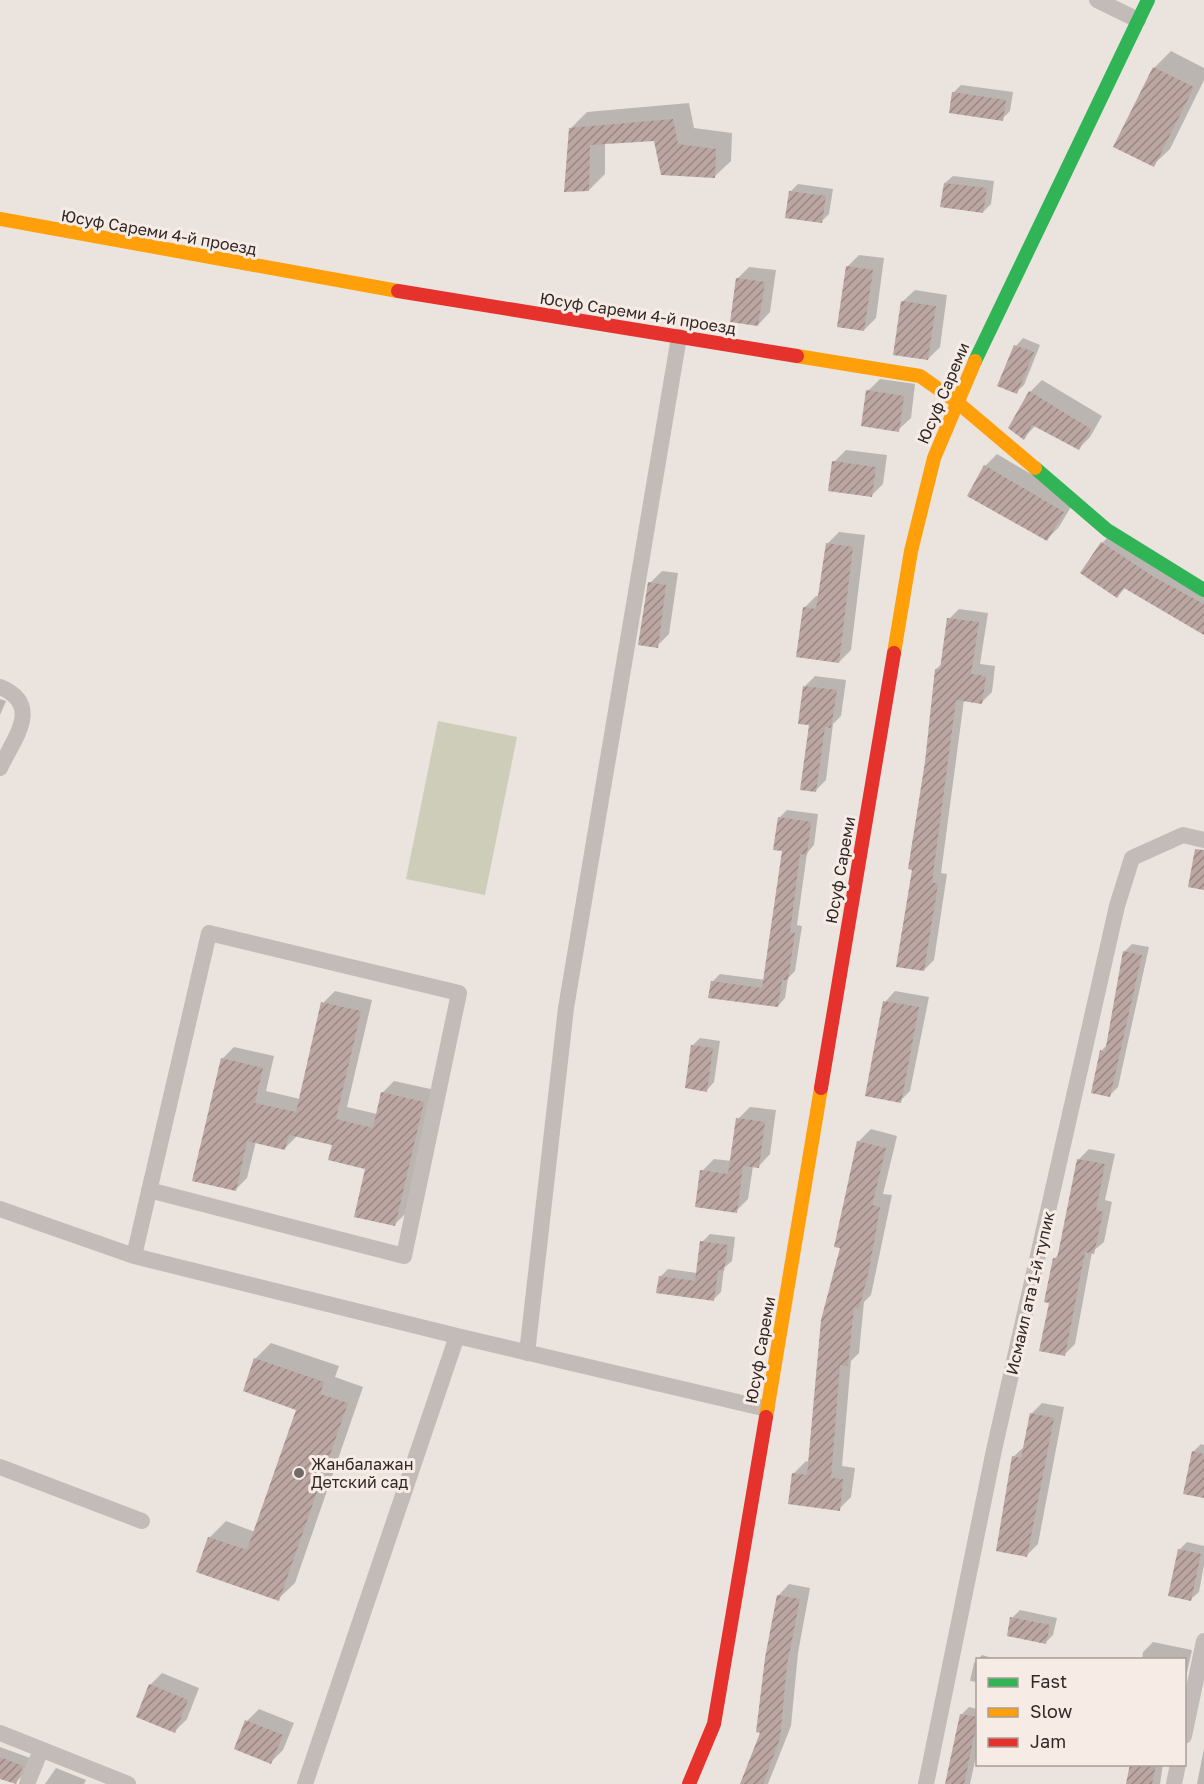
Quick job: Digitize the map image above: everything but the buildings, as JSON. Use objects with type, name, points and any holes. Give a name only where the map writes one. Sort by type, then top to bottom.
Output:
[{"type":"main road","name":"Юсуф Сареми","points":[[689,1784],[714,1724],[911,551],[934,458],[983,342],[1148,0]]},
{"type":"main road","name":"Юсуф Сареми 4-й проезд","points":[[0,219],[445,299],[920,376],[957,402],[1107,530],[1204,590]]},
{"type":"street","points":[[1097,0],[1138,20]]},
{"type":"street","points":[[527,1353],[566,1008],[680,337]]},
{"type":"street","points":[[0,687],[13,693],[23,705],[24,717],[0,768]]},
{"type":"street","name":"Исмаил ата 1-й тупик","points":[[926,1784],[994,1450],[1117,906],[1132,858],[1183,835],[1204,840]]},
{"type":"street","points":[[134,1256],[149,1190],[209,933],[459,993],[404,1256],[149,1190]]},
{"type":"street","points":[[0,1209],[134,1256],[527,1353],[767,1409]]},
{"type":"street","points":[[305,1784],[457,1336]]},
{"type":"street","points":[[0,1467],[142,1521]]},
{"type":"street","points":[[1186,1731],[1204,1641]]},
{"type":"street","points":[[0,1733],[128,1784]]},
{"type":"street","points":[[27,1784],[40,1750]]},
{"type":"street","points":[[1174,1784],[1178,1766]]},
{"type":"green space","points":[[438,721],[517,737],[485,895],[406,879]]},
{"type":"traffic: fast","points":[[975,361],[1148,0]]},
{"type":"traffic: fast","points":[[1035,468],[1107,530],[1204,590]]},
{"type":"traffic: slow","points":[[0,219],[398,291]]},
{"type":"traffic: slow","points":[[797,356],[920,376],[957,402],[1035,468]]},
{"type":"traffic: slow","points":[[894,653],[911,551],[934,458],[975,361]]},
{"type":"traffic: slow","points":[[766,1417],[821,1088]]},
{"type":"traffic: jam","points":[[398,291],[797,356]]},
{"type":"traffic: jam","points":[[821,1088],[894,653]]},
{"type":"traffic: jam","points":[[689,1784],[714,1724],[766,1417]]},
{"type":"place","name":"Жанбалажан Детский сад","points":[[299,1473]]}]
